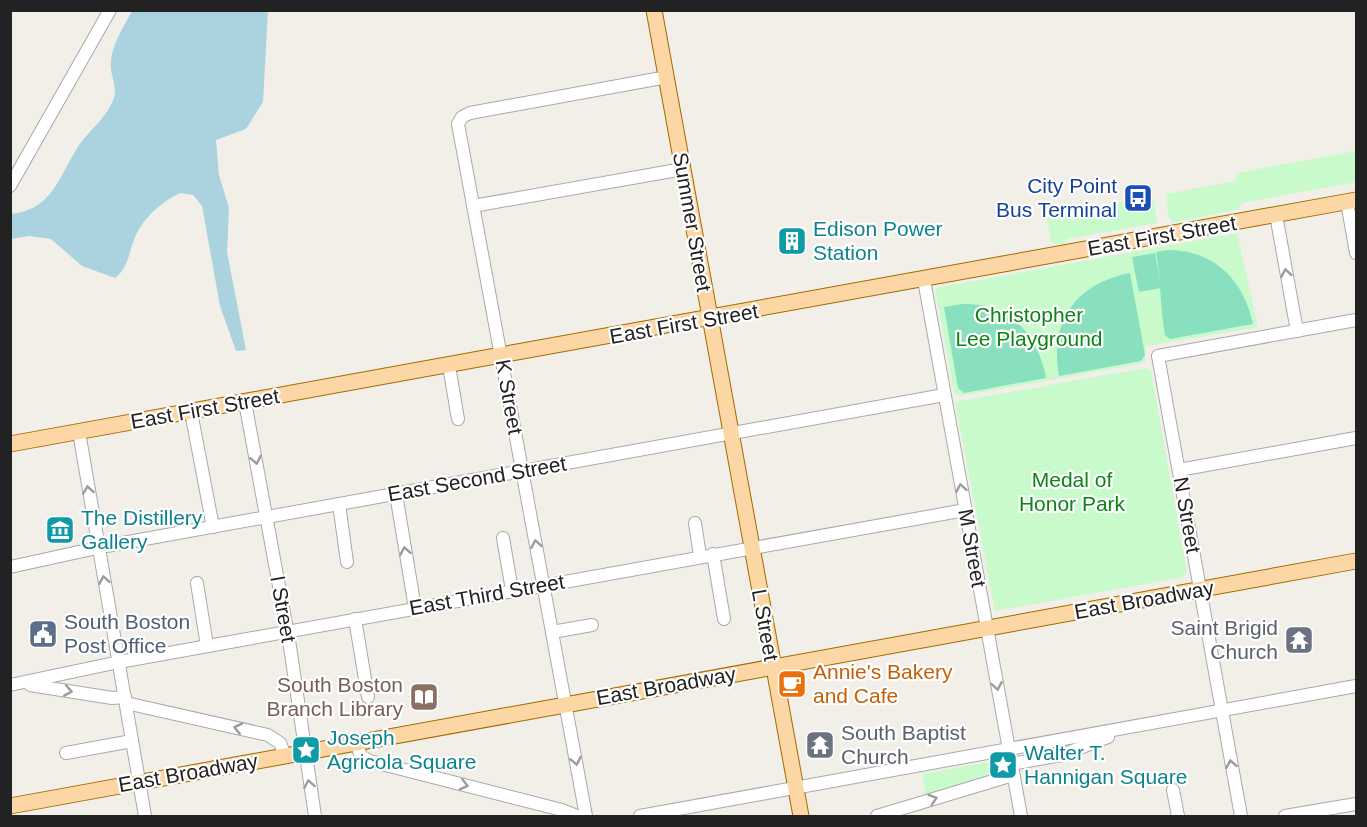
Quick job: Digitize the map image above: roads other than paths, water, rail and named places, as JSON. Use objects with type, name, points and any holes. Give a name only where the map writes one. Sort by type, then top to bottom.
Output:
[{"type":"main road","name":"Summer Street","points":[[654,10],[731,433]]},
{"type":"main road","name":"East First Street","points":[[10,444],[1352,201]]},
{"type":"main road","name":"L Street","points":[[731,433],[794,789],[801,816]]},
{"type":"main road","name":"East Broadway","points":[[10,806],[1356,561]]},
{"type":"street","points":[[10,186],[110,10]]},
{"type":"street","name":"K Street","points":[[586,816],[458,127],[460,119],[470,113],[667,77]]},
{"type":"street","points":[[473,206],[683,170]]},
{"type":"street","points":[[1352,201],[1356,253]]},
{"type":"street","points":[[1276,215],[1297,331],[1356,320]]},
{"type":"street","name":"M Street","points":[[924,280],[1021,816]]},
{"type":"street","name":"N Street","points":[[1241,816],[1158,356],[1297,331]]},
{"type":"street","points":[[449,366],[458,419]]},
{"type":"street","name":"East Second Street","points":[[10,567],[98,548],[944,395]]},
{"type":"street","name":"I Street","points":[[245,402],[287,631],[315,816]]},
{"type":"street","points":[[191,412],[213,527]]},
{"type":"street","points":[[79,432],[146,816]]},
{"type":"street","points":[[1179,470],[1356,438]]},
{"type":"street","points":[[396,494],[415,608]]},
{"type":"street","points":[[339,504],[347,562]]},
{"type":"street","name":"East Third Street","points":[[10,685],[287,631],[965,510]]},
{"type":"street","points":[[695,523],[724,619]]},
{"type":"street","points":[[503,538],[512,591]]},
{"type":"street","points":[[197,583],[207,646]]},
{"type":"street","points":[[355,619],[368,697]]},
{"type":"street","points":[[552,632],[592,625]]},
{"type":"street","points":[[10,685],[40,686],[125,700],[268,735],[280,743],[285,756]]},
{"type":"street","points":[[640,816],[1356,686]]},
{"type":"street","points":[[877,816],[1062,755],[1137,726]]},
{"type":"street","points":[[66,753],[132,741]]},
{"type":"street","points":[[356,743],[361,756],[370,761],[577,816]]},
{"type":"street","points":[[1173,790],[1178,816]]},
{"type":"street","points":[[1286,816],[1356,804]]},
{"type":"water","points":[[132,11],[268,11],[263,102],[246,129],[216,140],[219,175],[229,208],[227,252],[246,350],[236,351],[220,306],[202,206],[193,195],[180,193],[152,213],[137,233],[125,266],[115,278],[82,266],[51,239],[29,236],[11,239],[11,214],[25,211],[44,200],[58,182],[76,150],[110,106],[115,93],[111,66],[112,55],[119,35]]},
{"type":"place","name":"City Point Bus Terminal","points":[[1138,198]]},
{"type":"place","name":"Edison Power Station","points":[[792,241]]},
{"type":"place","name":"The Distillery Gallery","points":[[60,530]]},
{"type":"place","name":"South Boston Post Office","points":[[43,634]]},
{"type":"place","name":"Saint Brigid Church","points":[[1299,640]]},
{"type":"place","name":"Annie's Bakery and Cafe","points":[[792,684]]},
{"type":"place","name":"South Boston Branch Library","points":[[424,697]]},
{"type":"place","name":"South Baptist Church","points":[[820,745]]},
{"type":"place","name":"Joseph Agricola Square","points":[[306,750]]},
{"type":"place","name":"Walter T. Hannigan Square","points":[[1003,765]]},
{"type":"park label","name":"Christopher Lee Playground","points":[[1029,327]]},
{"type":"park label","name":"Medal of Honor Park","points":[[1072,492]]}]
